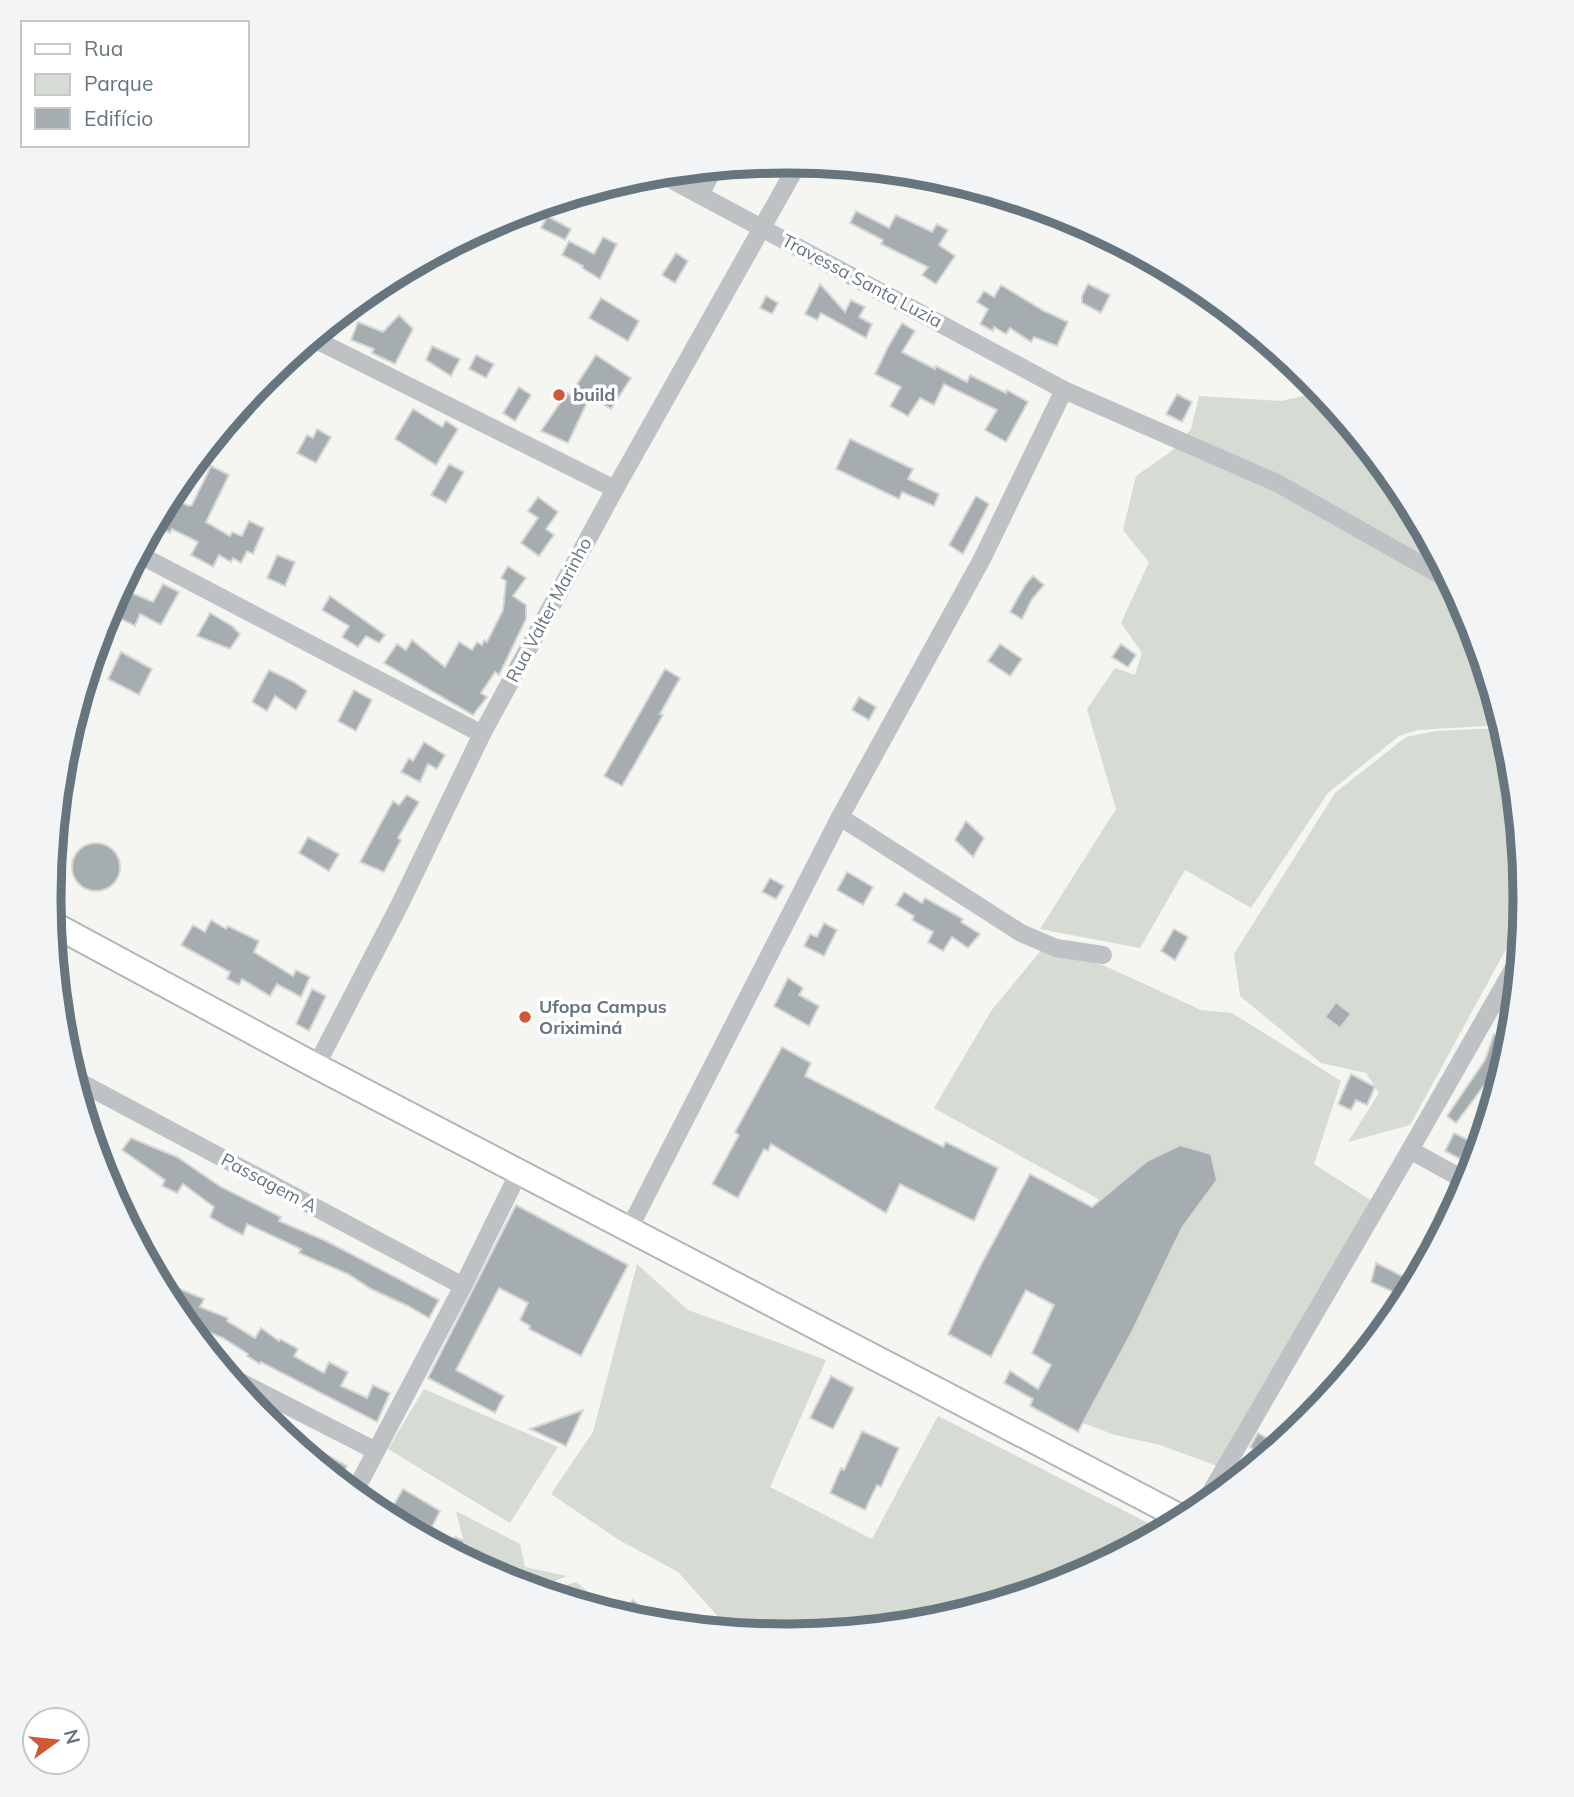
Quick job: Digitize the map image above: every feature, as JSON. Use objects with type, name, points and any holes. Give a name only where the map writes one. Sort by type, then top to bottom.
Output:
[{"type":"main road","points":[[62,929],[316,1066],[629,1229],[1165,1517]]},
{"type":"street","name":"Rua Valter Marinho","points":[[316,1066],[400,904],[482,734],[615,489],[793,173]]},
{"type":"street","points":[[700,195],[709,177]]},
{"type":"street","name":"Travessa Santa Luzia","points":[[675,182],[1064,390],[1277,483],[1435,572]]},
{"type":"street","points":[[321,342],[615,489]]},
{"type":"street","points":[[629,1229],[840,817],[982,559],[1064,390]]},
{"type":"street","points":[[146,558],[482,734]]},
{"type":"street","points":[[840,817],[1021,933],[1056,948],[1103,955]]},
{"type":"street","points":[[1214,1485],[1508,978]]},
{"type":"street","name":"Passagem A","points":[[86,1085],[463,1286]]},
{"type":"street","points":[[1410,1150],[1458,1176]]},
{"type":"street","points":[[359,1484],[463,1286],[519,1172]]},
{"type":"street","points":[[250,1387],[376,1451]]},
{"type":"green space","points":[[1309,395],[1363,457],[1390,495],[1416,536],[1458,621],[1491,726],[1417,730],[1399,736],[1328,793],[1251,908],[1185,870],[1140,948],[1040,929],[1116,809],[1087,709],[1115,668],[1135,675],[1142,653],[1121,623],[1149,562],[1123,530],[1136,476],[1173,450],[1191,429],[1199,396],[1281,401]]},
{"type":"green space","points":[[1492,728],[1507,804],[1513,898],[1511,939],[1410,1125],[1348,1142],[1379,1093],[1366,1073],[1321,1063],[1240,996],[1234,954],[1335,793],[1406,737],[1436,731]]},
{"type":"green space","points":[[1043,948],[1105,966],[1201,1010],[1232,1013],[1341,1081],[1314,1164],[1372,1201],[1217,1466],[1160,1445],[1115,1435],[1083,1423],[1182,1228],[1217,1180],[1211,1155],[1146,1162],[1100,1200],[934,1108],[991,1011]]},
{"type":"green space","points":[[637,1264],[688,1310],[826,1360],[770,1487],[872,1539],[938,1416],[1150,1524],[1149,1528],[1065,1569],[975,1600],[882,1618],[834,1623],[722,1621],[678,1572],[619,1540],[551,1494],[593,1432]]},
{"type":"green space","points":[[424,1389],[558,1447],[510,1523],[388,1449]]},
{"type":"green space","points":[[456,1511],[520,1544],[525,1567],[567,1576],[548,1584],[466,1549]]},
{"type":"green space","points":[[576,1582],[596,1598],[595,1599],[559,1588]]},
{"type":"building","points":[[856,211],[889,228],[896,215],[932,232],[937,224],[948,230],[939,245],[955,256],[936,284],[922,275],[928,267],[881,244],[883,240],[850,223]]},
{"type":"building","points":[[547,216],[571,229],[565,240],[541,228]]},
{"type":"building","points":[[603,237],[617,244],[600,279],[562,255],[569,241],[594,254]]},
{"type":"building","points":[[676,253],[688,261],[675,283],[662,275]]},
{"type":"building","points":[[820,284],[845,312],[851,300],[865,307],[859,317],[872,324],[866,338],[821,313],[817,320],[805,314]]},
{"type":"building","points":[[1088,284],[1110,295],[1101,313],[1082,303],[1082,296]]},
{"type":"building","points":[[1001,285],[1068,322],[1057,346],[1034,337],[1031,342],[1010,328],[1006,334],[994,327],[993,331],[980,324],[988,309],[977,302],[984,291],[994,297]]},
{"type":"building","points":[[766,296],[778,303],[772,314],[760,308]]},
{"type":"building","points":[[601,298],[639,321],[628,341],[589,318]]},
{"type":"building","points":[[399,315],[413,329],[395,364],[372,353],[374,349],[351,340],[358,322],[383,332]]},
{"type":"building","points":[[902,323],[915,331],[902,352],[967,382],[970,375],[1028,402],[1006,442],[985,430],[997,410],[944,384],[934,405],[920,398],[908,416],[890,406],[901,387],[875,374]]},
{"type":"building","points":[[432,346],[460,359],[451,376],[426,360]]},
{"type":"building","points":[[476,355],[494,364],[486,378],[469,369]]},
{"type":"building","points":[[596,355],[631,378],[611,409],[590,396],[568,443],[541,431],[567,393],[570,395]]},
{"type":"building","points":[[519,387],[531,395],[515,421],[503,413]]},
{"type":"building","points":[[1177,394],[1192,402],[1182,422],[1166,414]]},
{"type":"building","points":[[413,409],[442,427],[446,421],[458,429],[436,465],[395,439]]},
{"type":"building","points":[[317,429],[331,437],[316,463],[297,453],[307,435],[313,438]]},
{"type":"building","points":[[850,439],[913,469],[908,479],[939,494],[934,506],[902,492],[899,499],[836,469]]},
{"type":"building","points":[[449,464],[464,472],[446,503],[431,495]]},
{"type":"building","points":[[211,466],[229,475],[206,522],[230,536],[232,532],[242,536],[249,521],[264,528],[253,554],[247,551],[241,563],[233,558],[231,562],[219,555],[213,567],[191,555],[198,542],[172,529],[170,533],[162,529],[180,502],[192,505]]},
{"type":"building","points":[[976,496],[989,504],[963,554],[949,545]]},
{"type":"building","points":[[538,497],[558,512],[546,529],[554,535],[539,556],[521,543],[538,518],[528,511]]},
{"type":"building","points":[[277,555],[295,562],[285,586],[267,578]]},
{"type":"building","points":[[508,566],[526,578],[513,596],[526,605],[526,619],[499,675],[495,672],[481,693],[487,697],[473,715],[384,663],[397,644],[406,650],[412,640],[445,667],[459,642],[472,650],[477,642],[482,645],[484,640],[487,642],[503,610],[506,581],[501,578]]},
{"type":"building","points":[[1033,576],[1044,585],[1032,599],[1022,619],[1010,612]]},
{"type":"building","points":[[163,584],[179,592],[161,625],[140,614],[135,626],[118,617],[129,592],[153,602]]},
{"type":"building","points":[[330,596],[385,635],[379,643],[366,636],[358,647],[342,637],[349,626],[322,610]]},
{"type":"building","points":[[210,613],[240,634],[230,649],[197,636]]},
{"type":"building","points":[[1000,644],[1022,659],[1010,676],[988,661]]},
{"type":"building","points":[[1121,644],[1136,655],[1128,667],[1112,657]]},
{"type":"building","points":[[121,652],[152,669],[139,695],[108,679]]},
{"type":"building","points":[[665,669],[680,678],[660,714],[663,715],[622,786],[604,776]]},
{"type":"building","points":[[269,670],[307,691],[296,710],[275,696],[267,711],[252,702]]},
{"type":"building","points":[[354,690],[372,700],[356,731],[338,721]]},
{"type":"building","points":[[859,697],[876,707],[869,720],[852,710]]},
{"type":"building","points":[[424,742],[445,755],[437,769],[428,764],[420,782],[401,772],[409,758],[413,761]]},
{"type":"building","points":[[407,795],[419,802],[398,838],[401,840],[384,872],[360,862],[393,801],[399,805]]},
{"type":"building","points":[[966,821],[984,838],[973,857],[955,840]]},
{"type":"building","points":[[308,837],[339,854],[329,871],[299,853]]},
{"type":"building","points":[[96,843],[113,850],[120,867],[113,884],[96,891],[79,884],[72,867],[79,850]]},
{"type":"building","points":[[847,872],[873,887],[863,905],[837,890]]},
{"type":"building","points":[[770,878],[784,886],[776,899],[762,892]]},
{"type":"building","points":[[904,892],[922,903],[925,898],[947,910],[963,919],[961,922],[980,934],[968,948],[952,937],[943,951],[928,942],[933,932],[912,920],[914,916],[896,905]]},
{"type":"building","points":[[211,920],[226,929],[228,926],[259,941],[254,952],[293,976],[296,970],[310,977],[301,997],[277,984],[270,996],[242,979],[239,985],[227,979],[230,972],[181,945],[193,925],[205,932]]},
{"type":"building","points":[[824,923],[837,930],[824,956],[804,946],[810,934],[817,937]]},
{"type":"building","points":[[1174,929],[1188,937],[1175,960],[1161,951]]},
{"type":"building","points":[[788,978],[803,988],[799,995],[819,1006],[809,1026],[774,1006]]},
{"type":"building","points":[[312,989],[326,996],[309,1031],[296,1024]]},
{"type":"building","points":[[1336,1002],[1351,1014],[1340,1028],[1325,1017]]},
{"type":"building","points":[[1494,1034],[1500,1037],[1488,1086],[1485,1084],[1456,1123],[1447,1116],[1485,1060]]},
{"type":"building","points":[[782,1047],[811,1063],[805,1076],[943,1147],[946,1142],[998,1168],[974,1221],[900,1184],[886,1213],[771,1144],[768,1151],[764,1149],[738,1198],[712,1184],[739,1135],[735,1132]]},
{"type":"building","points":[[1351,1074],[1375,1087],[1367,1105],[1356,1100],[1351,1110],[1338,1104]]},
{"type":"building","points":[[1454,1133],[1470,1141],[1460,1159],[1445,1151]]},
{"type":"building","points":[[131,1138],[177,1157],[221,1187],[281,1217],[279,1221],[326,1241],[439,1300],[429,1318],[371,1289],[348,1274],[299,1253],[301,1249],[247,1224],[243,1235],[210,1217],[214,1207],[183,1184],[177,1193],[162,1186],[165,1180],[122,1150]]},
{"type":"building","points":[[1180,1145],[1211,1154],[1217,1180],[1182,1228],[1133,1330],[1078,1432],[1030,1406],[1033,1399],[1004,1383],[1010,1371],[1038,1389],[1051,1365],[1032,1353],[1054,1305],[1026,1290],[991,1357],[948,1334],[981,1265],[1030,1174],[1092,1207],[1147,1161]]},
{"type":"building","points":[[516,1205],[628,1265],[581,1356],[529,1329],[530,1326],[520,1320],[528,1303],[499,1288],[456,1370],[504,1396],[495,1413],[428,1378]]},
{"type":"building","points":[[1376,1263],[1405,1278],[1396,1293],[1371,1282]]},
{"type":"building","points":[[174,1287],[204,1299],[200,1307],[228,1318],[227,1321],[255,1338],[261,1328],[279,1341],[280,1339],[298,1349],[294,1356],[324,1373],[329,1362],[348,1372],[341,1386],[367,1398],[373,1385],[390,1393],[377,1422],[261,1362],[260,1364],[223,1338],[204,1330]]},
{"type":"building","points":[[831,1376],[854,1388],[833,1429],[810,1418]]},
{"type":"building","points":[[583,1410],[566,1446],[530,1429]]},
{"type":"building","points":[[862,1431],[899,1448],[881,1487],[877,1485],[865,1510],[830,1493]]},
{"type":"building","points":[[1258,1433],[1270,1440],[1257,1451],[1250,1447]]},
{"type":"building","points":[[311,1447],[347,1466],[343,1473]]},
{"type":"building","points":[[403,1489],[440,1511],[432,1527],[393,1506]]},
{"type":"building","points":[[455,1537],[464,1541],[464,1548],[452,1542]]},
{"type":"building","points":[[633,1600],[645,1610],[628,1606]]},
{"type":"place","name":"build","points":[[559,395]]},
{"type":"place","name":"Ufopa Campus Oriximiná","points":[[525,1017]]}]
